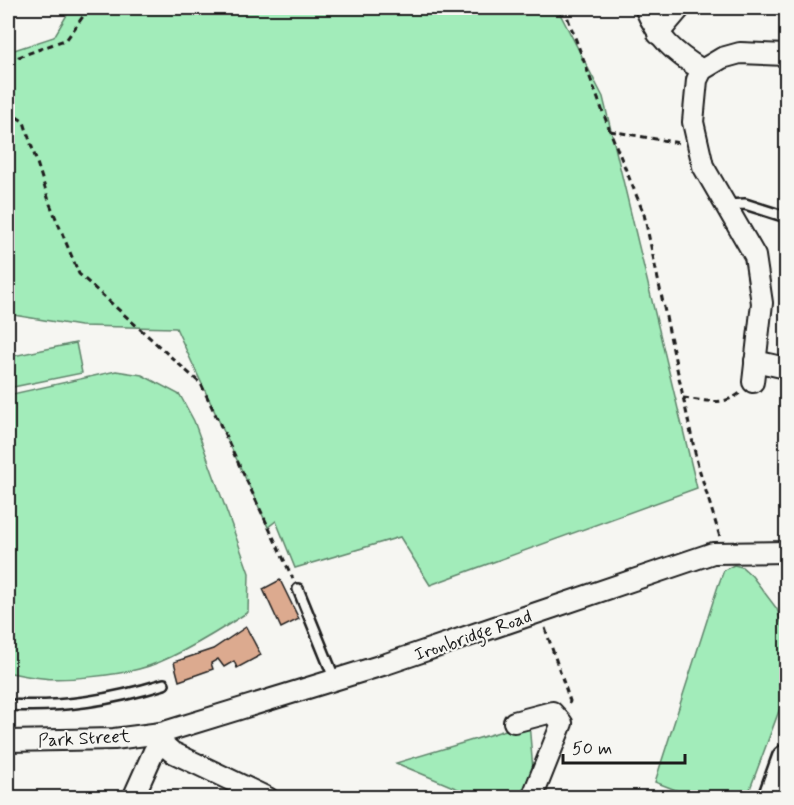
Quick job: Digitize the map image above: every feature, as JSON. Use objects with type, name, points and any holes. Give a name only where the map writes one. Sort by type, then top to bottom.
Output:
[{"type":"main road","points":[[772,798],[786,759]]},
{"type":"street","points":[[645,8],[658,34],[672,49],[702,70]]},
{"type":"street","points":[[658,34],[680,8]]},
{"type":"street","points":[[753,382],[762,303],[755,256],[703,166],[693,122],[697,80],[702,70],[722,58],[740,53],[786,55]]},
{"type":"street","points":[[755,362],[786,368]]},
{"type":"street","name":"Ironbridge Road","points":[[162,739],[713,553],[786,552]]},
{"type":"street","points":[[514,722],[552,712],[561,723],[532,798]]},
{"type":"street","name":"Park Street","points":[[8,737],[162,739]]},
{"type":"street","points":[[133,798],[154,751],[162,739],[172,752],[268,798]]},
{"type":"lane","points":[[726,205],[746,204],[786,217]]},
{"type":"lane","points":[[298,589],[334,680]]},
{"type":"lane","points":[[8,705],[70,705],[116,698],[164,684]]},
{"type":"path","points":[[8,61],[66,39],[89,8]]},
{"type":"path","points":[[564,8],[610,131],[645,214],[697,462],[725,553]]},
{"type":"path","points":[[8,111],[24,122],[50,204],[79,274],[201,384],[298,589]]},
{"type":"path","points":[[610,131],[699,147]]},
{"type":"path","points":[[683,398],[719,403],[734,398],[753,382]]},
{"type":"path","points":[[540,612],[570,701],[561,723]]},
{"type":"green space","points":[[71,8],[557,8],[603,97],[697,488],[430,585],[400,537],[295,568],[276,521],[268,527],[176,328],[80,326],[8,314],[8,52],[54,37]]},
{"type":"green space","points":[[76,343],[82,373],[8,388],[8,357]]},
{"type":"green space","points":[[116,371],[142,375],[180,395],[194,421],[249,573],[248,612],[180,652],[139,669],[64,679],[11,673],[8,667],[8,395]]},
{"type":"green space","points":[[734,565],[742,567],[752,576],[777,609],[786,636],[786,692],[747,797],[694,797],[655,782],[718,586],[724,570]]},
{"type":"green space","points":[[529,723],[533,770],[524,797],[477,797],[396,763]]},
{"type":"building","points":[[280,580],[299,619],[281,628],[263,589]]},
{"type":"building","points":[[246,627],[261,655],[237,668],[234,661],[224,667],[218,659],[211,663],[213,669],[179,681],[174,662],[213,649]]}]
